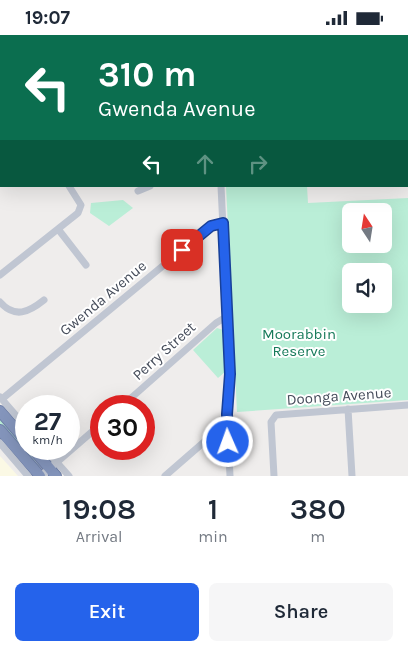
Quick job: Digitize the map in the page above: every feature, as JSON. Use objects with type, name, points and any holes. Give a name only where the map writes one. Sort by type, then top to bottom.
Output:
[{"type":"highway","points":[[0,411],[15,428]]},
{"type":"highway","points":[[1,436],[41,476]]},
{"type":"highway","points":[[45,460],[54,469]]},
{"type":"street","points":[[0,275],[80,211],[80,203],[70,187]]},
{"type":"street","points":[[138,191],[148,187]]},
{"type":"street","points":[[221,187],[230,374],[228,425],[230,476]]},
{"type":"street","name":"Gwenda Avenue","points":[[1,398],[211,226],[223,223]]},
{"type":"street","points":[[58,229],[86,265]]},
{"type":"street","points":[[0,302],[6,309],[18,313],[28,311],[44,300]]},
{"type":"street","name":"Perry Street","points":[[134,395],[216,323],[226,317]]},
{"type":"street","points":[[1,398],[15,414]]},
{"type":"street","name":"Doonga Avenue","points":[[274,476],[272,417],[408,405]]},
{"type":"street","points":[[348,409],[352,476]]},
{"type":"street","points":[[165,476],[219,429],[228,425]]},
{"type":"street","points":[[41,476],[54,469],[90,435]]},
{"type":"street","points":[[1,436],[28,476]]},
{"type":"street","points":[[54,469],[69,476]]},
{"type":"shaded area","points":[[0,456],[18,476],[0,476]]},
{"type":"green space","name":"Moorabbin Reserve","points":[[226,187],[307,187],[308,203],[408,198],[408,400],[237,412]]},
{"type":"green space","points":[[123,200],[133,208],[109,226],[90,213],[91,203]]},
{"type":"green space","points":[[217,328],[223,330],[225,372],[218,378],[193,350]]},
{"type":"green space","points":[[0,417],[15,436],[15,442],[0,424]]},
{"type":"green space","points":[[31,460],[34,460],[39,466],[36,466]]},
{"type":"route","points":[[182,250],[211,226],[223,223],[230,374],[227,414],[228,442]]}]
